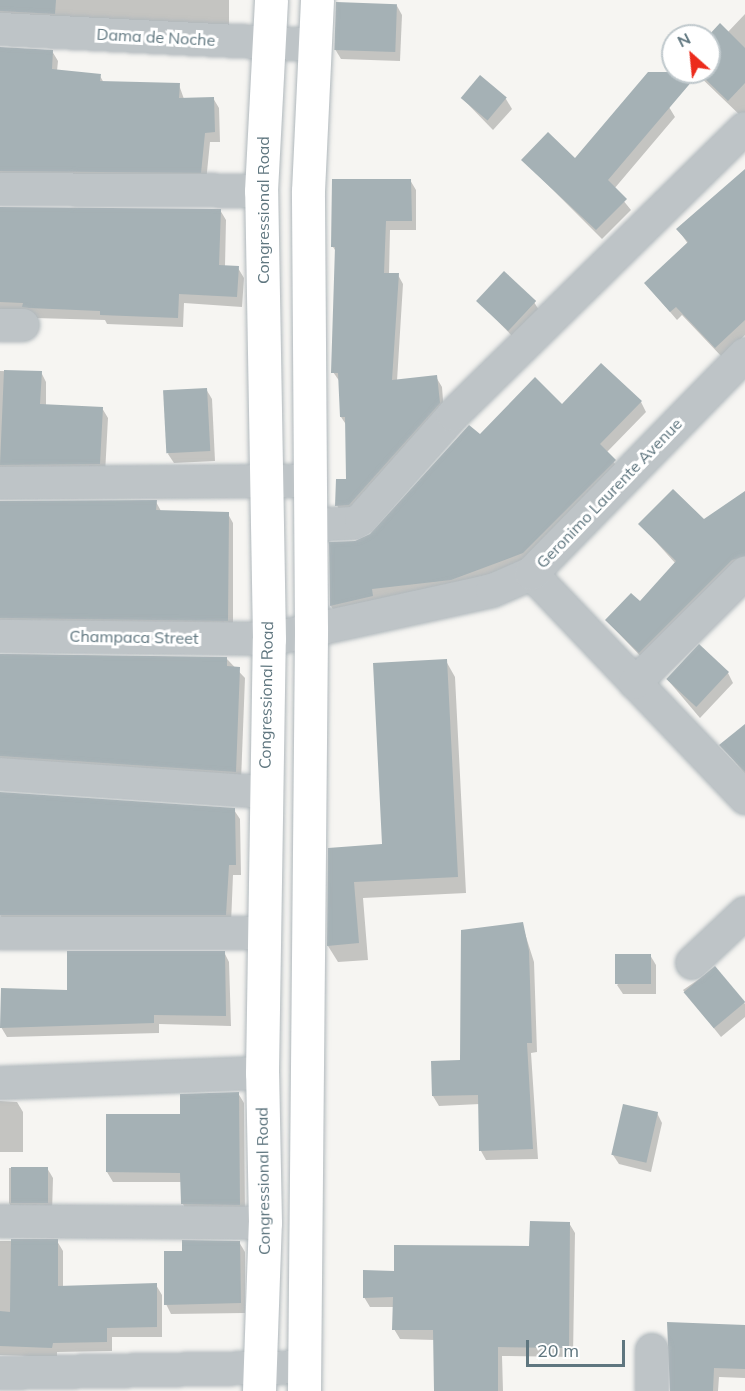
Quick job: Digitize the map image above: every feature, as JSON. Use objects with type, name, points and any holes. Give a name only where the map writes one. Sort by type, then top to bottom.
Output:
[{"type":"main road","name":"Congressional Road","points":[[260,1378],[265,1223],[262,1073],[264,792],[269,639],[264,481],[261,191],[266,42],[271,0]]},
{"type":"main road","points":[[304,1379],[311,628],[308,191],[313,45],[317,0]]},
{"type":"street","name":"Dama de Noche","points":[[0,29],[313,45]]},
{"type":"street","points":[[311,525],[354,523],[362,519],[453,415],[745,128]]},
{"type":"street","points":[[0,189],[261,191]]},
{"type":"street","name":"Geronimo Laurente Avenue","points":[[269,639],[492,590],[531,573],[745,354]]},
{"type":"street","points":[[0,483],[311,481]]},
{"type":"street","points":[[531,573],[745,798]]},
{"type":"street","points":[[635,683],[745,573]]},
{"type":"street","name":"Champaca Street","points":[[0,636],[269,639]]},
{"type":"street","points":[[0,774],[264,792]]},
{"type":"street","points":[[692,963],[745,913]]},
{"type":"street","points":[[0,933],[263,933]]},
{"type":"street","points":[[0,1083],[262,1073]]},
{"type":"street","points":[[0,1221],[265,1223]]},
{"type":"street","points":[[652,1350],[652,1391]]},
{"type":"street","points":[[0,1373],[304,1379]]},
{"type":"building","points":[[0,0],[56,0],[55,14],[0,11]]},
{"type":"building","points":[[336,2],[397,4],[395,52],[334,50]]},
{"type":"building","points":[[721,24],[745,48],[745,83],[728,101],[710,84],[721,84]]},
{"type":"building","points":[[0,47],[53,50],[52,69],[101,74],[100,81],[180,83],[179,98],[214,97],[215,132],[205,133],[201,173],[0,171]]},
{"type":"building","points":[[648,72],[661,72],[661,84],[690,84],[608,180],[627,199],[596,230],[521,160],[548,132],[575,158]]},
{"type":"building","points":[[480,75],[507,97],[488,120],[461,98]]},
{"type":"building","points":[[745,169],[745,320],[715,348],[676,307],[670,312],[644,283],[688,242],[676,229]]},
{"type":"building","points":[[332,179],[411,179],[412,221],[386,221],[384,273],[399,273],[392,380],[437,375],[440,403],[349,505],[335,506],[336,479],[346,479],[345,417],[340,417],[338,373],[331,373],[335,247],[331,247]]},
{"type":"building","points":[[0,207],[221,209],[219,265],[239,266],[237,297],[179,294],[178,318],[100,315],[100,311],[29,308],[22,307],[23,303],[0,302]]},
{"type":"building","points":[[504,271],[536,301],[508,331],[476,301]]},
{"type":"building","points":[[601,363],[642,401],[600,444],[616,460],[523,553],[451,580],[372,589],[373,596],[330,606],[329,542],[355,541],[370,534],[469,425],[480,434],[535,377],[562,404]]},
{"type":"building","points":[[4,370],[42,371],[40,404],[103,407],[100,464],[0,465]]},
{"type":"building","points":[[207,388],[210,451],[166,453],[163,390]]},
{"type":"building","points":[[673,489],[704,519],[745,491],[745,556],[732,560],[639,653],[605,620],[631,593],[640,601],[676,561],[638,524]]},
{"type":"building","points":[[157,500],[156,510],[229,512],[228,621],[0,618],[0,501]]},
{"type":"building","points":[[699,644],[729,672],[696,707],[666,679]]},
{"type":"building","points":[[0,654],[227,657],[227,666],[240,667],[236,772],[0,756]]},
{"type":"building","points":[[447,659],[458,877],[354,882],[359,943],[327,946],[328,848],[382,844],[373,663]]},
{"type":"building","points":[[745,724],[745,772],[719,745]]},
{"type":"building","points":[[0,792],[235,808],[236,865],[229,865],[226,915],[0,915]]},
{"type":"building","points":[[523,922],[529,951],[532,1043],[527,1043],[533,1149],[479,1151],[478,1095],[432,1096],[431,1061],[460,1060],[461,930]]},
{"type":"building","points":[[67,951],[225,951],[226,1016],[154,1015],[154,1023],[0,1028],[1,988],[67,990]]},
{"type":"building","points":[[615,954],[651,954],[651,984],[615,984]]},
{"type":"building","points":[[715,966],[745,1002],[714,1028],[684,992]]},
{"type":"building","points":[[239,1092],[240,1205],[181,1204],[180,1173],[106,1172],[106,1114],[180,1114],[180,1094]]},
{"type":"building","points":[[623,1104],[658,1112],[646,1163],[611,1155]]},
{"type":"building","points":[[11,1167],[48,1167],[48,1203],[11,1203]]},
{"type":"building","points":[[530,1221],[570,1222],[569,1348],[498,1347],[498,1391],[434,1391],[433,1330],[392,1330],[393,1297],[363,1298],[363,1270],[394,1271],[394,1245],[529,1246]]},
{"type":"building","points":[[11,1239],[58,1239],[58,1286],[157,1283],[157,1327],[107,1328],[107,1342],[53,1343],[52,1348],[0,1346],[0,1311],[10,1312]]},
{"type":"building","points":[[182,1240],[240,1241],[241,1303],[164,1305],[164,1251],[182,1251]]},
{"type":"building","points":[[667,1322],[745,1325],[745,1369],[714,1368],[713,1391],[670,1391]]}]
